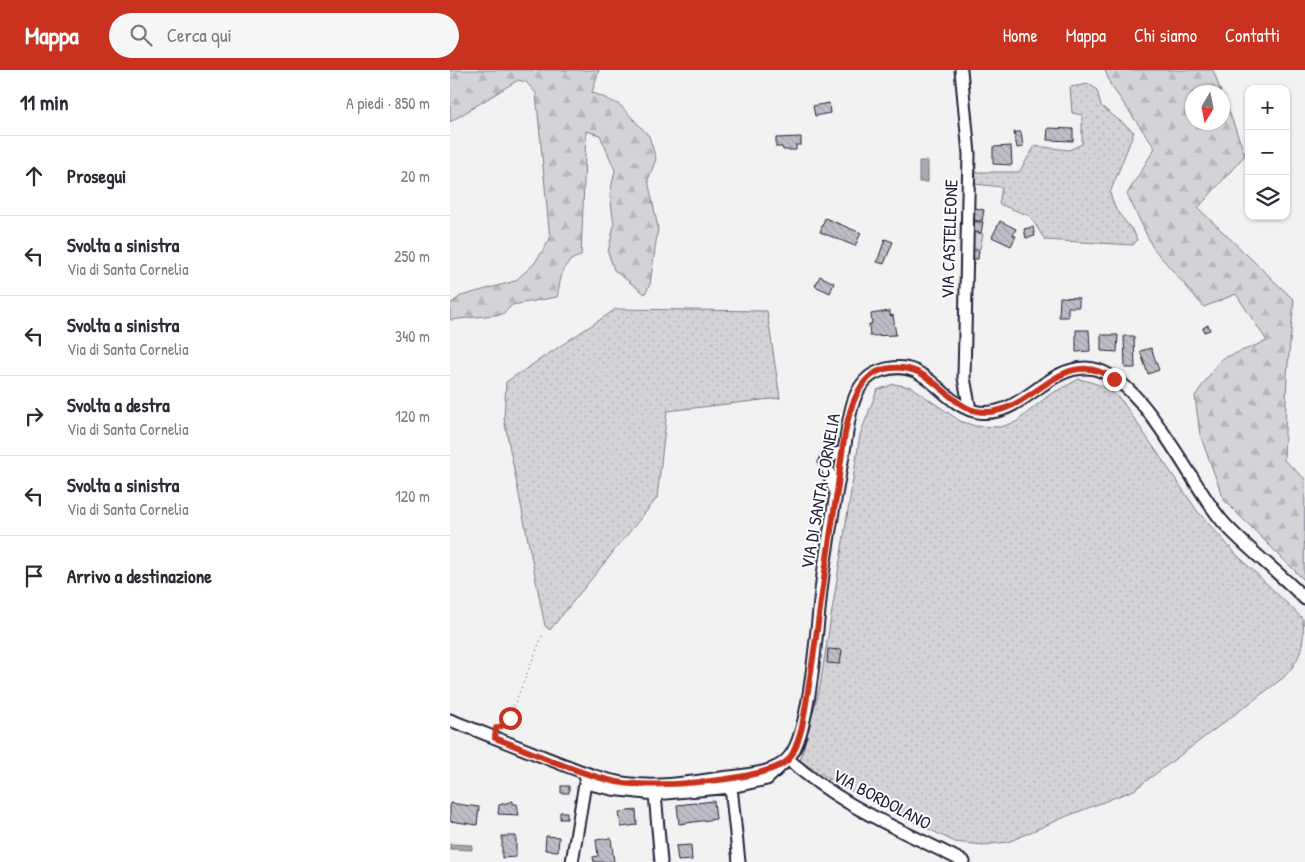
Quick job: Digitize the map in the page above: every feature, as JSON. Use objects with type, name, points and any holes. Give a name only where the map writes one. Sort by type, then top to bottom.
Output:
[{"type":"street","name":"VIA CASTELLEONE","points":[[961,70],[969,154],[964,367],[970,410]]},
{"type":"street","name":"VIA DI SANTA CORNELIA","points":[[450,720],[612,789],[655,794],[732,787],[768,779],[788,759],[802,727],[823,574],[854,398],[865,381],[879,371],[901,368],[922,373],[956,402],[970,410]]},
{"type":"street","points":[[970,410],[992,412],[1008,408],[1052,380],[1073,370],[1092,369],[1108,374],[1123,386],[1166,434],[1222,520],[1305,599]]},
{"type":"street","points":[[836,494],[825,462],[827,456],[832,453],[843,452]]},
{"type":"street","name":"VIA DI SANTA CORNELIA","points":[[586,778],[656,785],[748,775],[770,769],[788,759]]},
{"type":"street","name":"VIA BORDOLANO","points":[[788,759],[822,788],[849,805],[964,862]]},
{"type":"street","points":[[572,862],[586,778]]},
{"type":"street","points":[[732,787],[739,862]]},
{"type":"street","points":[[655,794],[661,862]]},
{"type":"path","points":[[495,738],[496,728],[504,725],[510,718],[543,634]]},
{"type":"green space","points":[[450,70],[599,70],[592,92],[620,105],[649,136],[656,159],[648,180],[658,228],[650,284],[645,294],[614,270],[608,252],[614,225],[610,194],[615,170],[600,135],[586,131],[581,256],[574,258],[566,266],[557,297],[512,305],[503,314],[450,320],[450,304],[461,296],[515,281],[534,264],[550,239],[536,93],[526,82],[518,80],[450,122]]},
{"type":"green space","points":[[1105,70],[1213,70],[1218,85],[1185,85],[1185,130],[1230,130],[1230,114],[1245,155],[1198,208],[1294,300],[1287,375],[1284,460],[1305,479],[1304,580],[1224,500],[1200,435],[1195,396],[1221,359],[1267,341],[1236,294],[1204,307],[1153,248],[1127,194],[1155,148],[1110,84]]},
{"type":"green space","points":[[1089,84],[1097,90],[1101,106],[1134,132],[1110,193],[1116,210],[1134,232],[1137,240],[1133,245],[1045,240],[1030,216],[999,204],[1002,187],[975,184],[976,172],[1019,172],[1035,146],[1069,150],[1082,144],[1082,115],[1072,113],[1070,87]]},
{"type":"green space","points":[[970,232],[983,234],[980,249],[969,247]]},
{"type":"green space","points":[[616,309],[767,311],[780,398],[667,411],[657,498],[550,630],[545,626],[504,419],[506,382]]},
{"type":"green space","points":[[1079,379],[1102,387],[1122,401],[1198,512],[1237,555],[1303,619],[1302,645],[1294,665],[1283,678],[1134,790],[1008,842],[983,845],[955,842],[839,785],[800,761],[820,686],[860,435],[877,390],[894,384],[911,387],[960,421],[975,426],[1001,427],[1016,422],[1049,395]]},
{"type":"shaded area","points":[[919,161],[928,161],[928,182],[919,182]]},
{"type":"shaded area","points":[[450,844],[472,845],[472,850],[450,849]]},
{"type":"building","points":[[829,103],[830,113],[815,116],[813,106]]},
{"type":"building","points":[[1048,128],[1073,129],[1073,141],[1047,140]]},
{"type":"building","points":[[1014,132],[1021,132],[1023,147],[1017,148]]},
{"type":"building","points":[[801,137],[801,145],[796,145],[796,150],[783,150],[782,147],[776,147],[776,138]]},
{"type":"building","points":[[1011,146],[1012,165],[993,164],[993,147]]},
{"type":"building","points":[[971,207],[984,210],[982,221],[970,220]]},
{"type":"building","points":[[825,218],[861,233],[855,246],[820,232]]},
{"type":"building","points":[[1000,221],[1016,229],[1013,235],[1016,236],[1011,246],[992,237]]},
{"type":"building","points":[[971,222],[983,222],[981,233],[970,231]]},
{"type":"building","points":[[1033,227],[1035,236],[1026,238],[1024,229]]},
{"type":"building","points":[[885,239],[893,242],[884,264],[877,262]]},
{"type":"building","points":[[970,250],[979,250],[978,259],[974,259],[974,264],[969,264]]},
{"type":"building","points":[[820,276],[834,283],[830,293],[815,286]]},
{"type":"building","points":[[1060,297],[1079,298],[1079,307],[1068,307],[1068,317],[1059,317]]},
{"type":"building","points":[[890,311],[890,316],[893,315],[896,335],[870,336],[869,324],[872,324],[871,314]]},
{"type":"building","points":[[1208,325],[1210,330],[1204,332],[1203,328]]},
{"type":"building","points":[[1076,330],[1089,330],[1090,351],[1076,352]]},
{"type":"building","points":[[1101,335],[1118,335],[1117,352],[1101,351]]},
{"type":"building","points":[[1124,336],[1134,336],[1135,368],[1125,368]]},
{"type":"building","points":[[1151,348],[1159,370],[1148,374],[1140,351]]},
{"type":"building","points":[[828,649],[842,650],[840,664],[827,663]]},
{"type":"building","points":[[561,786],[569,786],[569,793],[561,793]]},
{"type":"building","points":[[513,801],[513,804],[517,804],[519,815],[498,814],[499,805]]},
{"type":"building","points":[[714,801],[716,819],[679,824],[677,805]]},
{"type":"building","points":[[450,803],[479,807],[477,825],[450,821]]},
{"type":"building","points":[[636,810],[637,825],[621,827],[619,812]]},
{"type":"building","points":[[560,812],[567,812],[567,819],[560,819]]},
{"type":"building","points":[[502,836],[516,836],[516,857],[502,858]]},
{"type":"building","points":[[546,836],[559,837],[558,851],[545,850]]},
{"type":"building","points":[[611,838],[614,862],[594,862],[593,857],[598,856],[596,840]]},
{"type":"building","points":[[691,845],[692,860],[678,861],[676,846]]},
{"type":"route","points":[[510,718],[507,723],[496,728],[495,738],[616,782],[638,785],[686,782],[748,775],[780,765],[788,759],[794,750],[802,727],[808,695],[823,574],[841,466],[853,403],[865,381],[875,373],[892,368],[912,370],[922,373],[931,379],[965,408],[992,412],[1015,404],[1060,375],[1080,368],[1096,370],[1108,374],[1114,379]]}]
